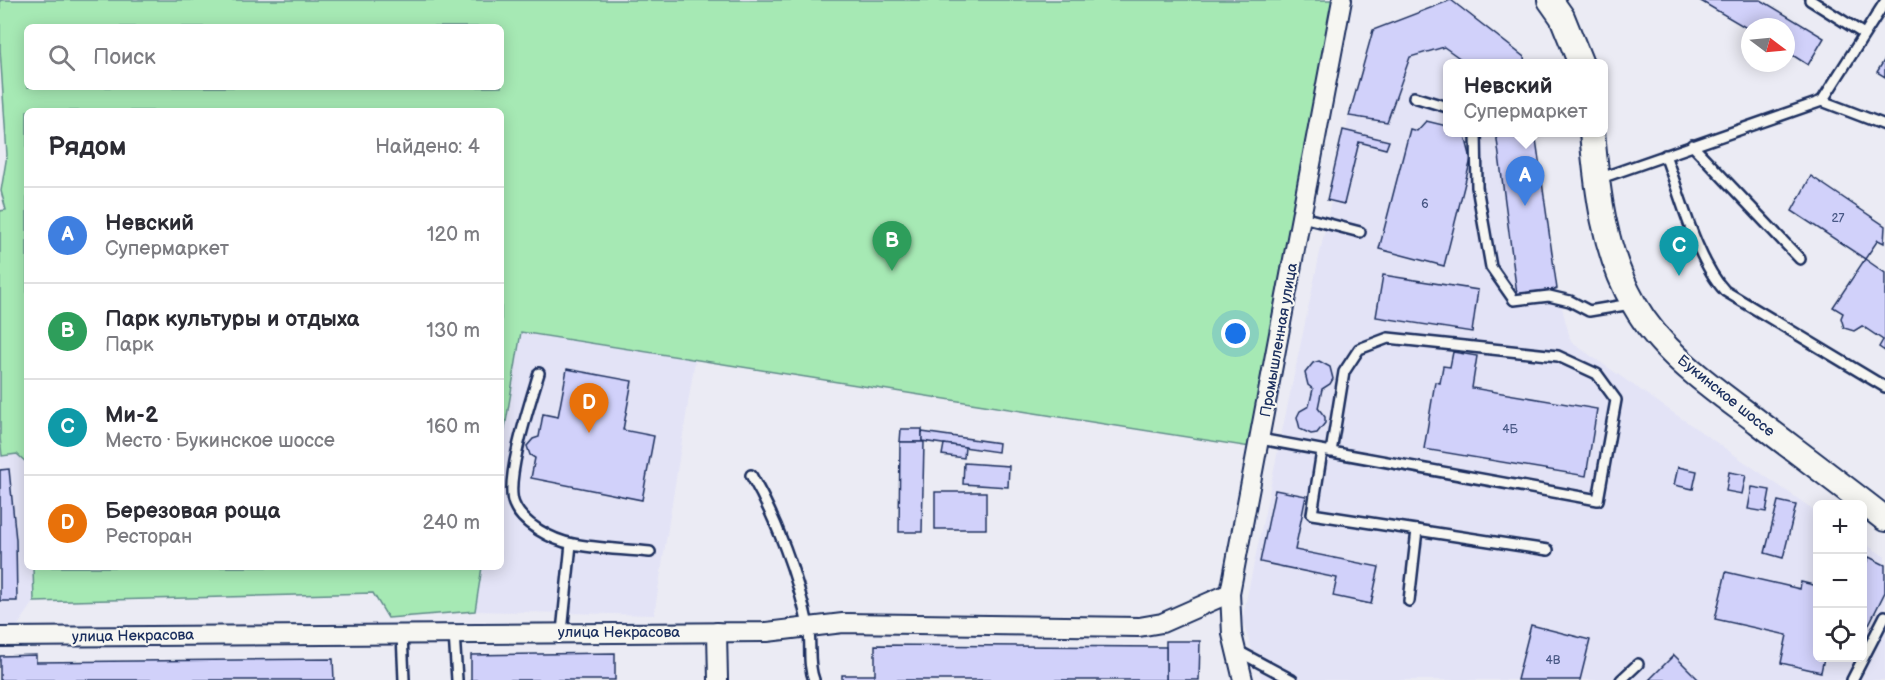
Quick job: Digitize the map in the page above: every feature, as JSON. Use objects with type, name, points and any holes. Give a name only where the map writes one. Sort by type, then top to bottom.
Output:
[{"type":"main road","points":[[1550,0],[1562,17],[1579,59]]},
{"type":"main road","name":"Букинское шоссе","points":[[1592,137],[1596,180],[1604,223],[1615,259],[1633,303],[1676,357],[1885,519]]},
{"type":"street","name":"Промышленная улица","points":[[1243,680],[1232,634],[1230,592],[1342,0]]},
{"type":"street","name":"улица Некрасова","points":[[0,637],[767,632],[843,622],[1139,627],[1162,623],[1230,592]]},
{"type":"street","points":[[717,632],[718,680]]},
{"type":"lane","points":[[1810,0],[1864,34]]},
{"type":"lane","points":[[1596,180],[1822,101],[1885,2]]},
{"type":"lane","points":[[1414,97],[1443,106]]},
{"type":"lane","points":[[1822,101],[1885,125]]},
{"type":"lane","points":[[1476,137],[1477,187],[1491,267],[1514,300],[1549,296],[1569,301],[1589,311],[1633,303]]},
{"type":"lane","points":[[1692,145],[1800,259]]},
{"type":"lane","points":[[1665,155],[1705,261],[1716,281],[1725,291],[1885,387]]},
{"type":"lane","points":[[1302,217],[1360,232]]},
{"type":"lane","points":[[1260,440],[1327,451],[1598,500],[1616,400],[1597,374],[1558,356],[1388,338],[1359,349],[1344,372],[1327,451],[1312,514],[1548,550]]},
{"type":"lane","points":[[539,373],[519,445],[512,501],[520,515],[543,532],[571,544],[651,552]]},
{"type":"lane","points":[[751,475],[762,493],[788,561],[809,627],[814,680]]},
{"type":"lane","points":[[1409,601],[1417,530]]},
{"type":"lane","points":[[562,632],[571,544]]},
{"type":"lane","points":[[1856,679],[1885,616]]},
{"type":"lane","points":[[454,633],[457,680]]},
{"type":"lane","points":[[402,634],[404,680]]},
{"type":"lane","points":[[1236,651],[1292,680]]},
{"type":"lane","points":[[1621,680],[1638,664]]},
{"type":"shaded area","points":[[1444,47],[1462,59],[1443,59],[1443,137],[1497,137],[1517,294],[1557,289],[1571,342],[1813,509],[1813,662],[1867,662],[1867,545],[1885,557],[1885,680],[1262,680],[1242,620],[1349,116],[1387,122],[1410,57]]},
{"type":"shaded area","points":[[520,332],[695,360],[654,615],[475,611],[482,570],[504,570],[504,433]]},
{"type":"shaded area","points":[[0,438],[2,456],[17,454],[24,460],[24,570],[33,570],[34,602],[16,628],[0,628]]},
{"type":"green space","points":[[0,0],[1335,0],[1250,447],[521,332],[504,434],[504,108],[24,108],[24,460],[17,454],[2,456],[0,438],[0,211],[6,210],[1,191],[7,155],[0,49]]},
{"type":"green space","points":[[33,570],[482,570],[475,611],[388,618],[373,593],[34,602]]},
{"type":"building","points":[[1451,0],[1524,59],[1461,59],[1444,47],[1410,57],[1387,122],[1349,116],[1373,30]]},
{"type":"building","points":[[1699,0],[1761,0],[1791,18],[1741,18],[1741,25]]},
{"type":"building","points":[[1795,21],[1824,38],[1808,65],[1795,57]]},
{"type":"building","points":[[1885,59],[1885,77],[1877,72]]},
{"type":"building","points":[[1426,121],[1443,125],[1443,137],[1465,137],[1471,159],[1444,266],[1379,249],[1410,129],[1417,131]]},
{"type":"building","points":[[1343,130],[1389,141],[1386,149],[1359,142],[1344,204],[1327,200]]},
{"type":"building","points":[[1497,137],[1536,137],[1557,289],[1517,294]]},
{"type":"building","points":[[1811,176],[1885,226],[1884,243],[1878,240],[1865,259],[1792,211]]},
{"type":"building","points":[[1865,259],[1885,273],[1885,351],[1879,347],[1883,340],[1862,326],[1854,331],[1844,328],[1841,318],[1843,313],[1833,307]]},
{"type":"building","points":[[1383,275],[1478,290],[1472,332],[1376,317]]},
{"type":"building","points":[[1453,352],[1477,356],[1472,388],[1597,409],[1586,476],[1424,449],[1435,382],[1440,383],[1443,366],[1450,367]]},
{"type":"building","points":[[1319,361],[1330,367],[1333,379],[1322,389],[1318,408],[1325,417],[1325,423],[1317,433],[1311,434],[1300,429],[1297,417],[1300,411],[1309,406],[1313,389],[1308,385],[1305,373],[1313,363]]},
{"type":"building","points":[[567,369],[632,381],[623,430],[654,436],[642,500],[531,478],[535,458],[530,455],[527,446],[533,439],[539,437],[543,414],[558,417]]},
{"type":"building","points":[[901,429],[922,429],[922,442],[900,442]]},
{"type":"building","points":[[922,432],[999,443],[998,452],[922,441]]},
{"type":"building","points":[[900,442],[924,442],[922,532],[899,532]]},
{"type":"building","points":[[944,444],[965,447],[964,458],[942,455]]},
{"type":"building","points":[[964,463],[1009,466],[1008,487],[963,484]]},
{"type":"building","points":[[1678,467],[1697,471],[1693,489],[1674,485]]},
{"type":"building","points":[[9,469],[16,540],[17,601],[0,601],[0,470]]},
{"type":"building","points":[[1729,472],[1746,475],[1742,494],[1726,491]]},
{"type":"building","points":[[1752,487],[1770,490],[1766,512],[1748,509]]},
{"type":"building","points":[[1275,490],[1306,496],[1295,550],[1379,567],[1371,604],[1333,596],[1337,578],[1260,562]]},
{"type":"building","points":[[935,492],[986,492],[986,529],[935,529]]},
{"type":"building","points":[[1778,501],[1796,505],[1783,558],[1765,553]]},
{"type":"building","points":[[1869,557],[1885,565],[1885,592],[1867,628],[1867,608],[1867,561]]},
{"type":"building","points":[[1726,572],[1800,589],[1801,582],[1813,585],[1813,662],[1823,662],[1821,672],[1781,663],[1787,635],[1715,619]]},
{"type":"building","points":[[1531,625],[1590,640],[1580,680],[1517,680]]},
{"type":"building","points":[[1166,641],[1200,641],[1199,680],[1166,680]]},
{"type":"building","points":[[875,645],[1166,647],[1166,680],[842,680],[842,675],[875,675]]},
{"type":"building","points":[[615,653],[615,680],[471,680],[471,655]]},
{"type":"building","points":[[36,655],[36,662],[333,659],[334,680],[0,680],[0,656]]},
{"type":"building","points":[[1674,655],[1699,680],[1649,680]]},
{"type":"place","name":"Невский","points":[[1525,206]]},
{"type":"place","name":"Парк культуры и отдыха","points":[[892,271]]},
{"type":"place","name":"Ми-2","points":[[1679,276]]},
{"type":"place","name":"Березовая роща","points":[[589,433]]}]
